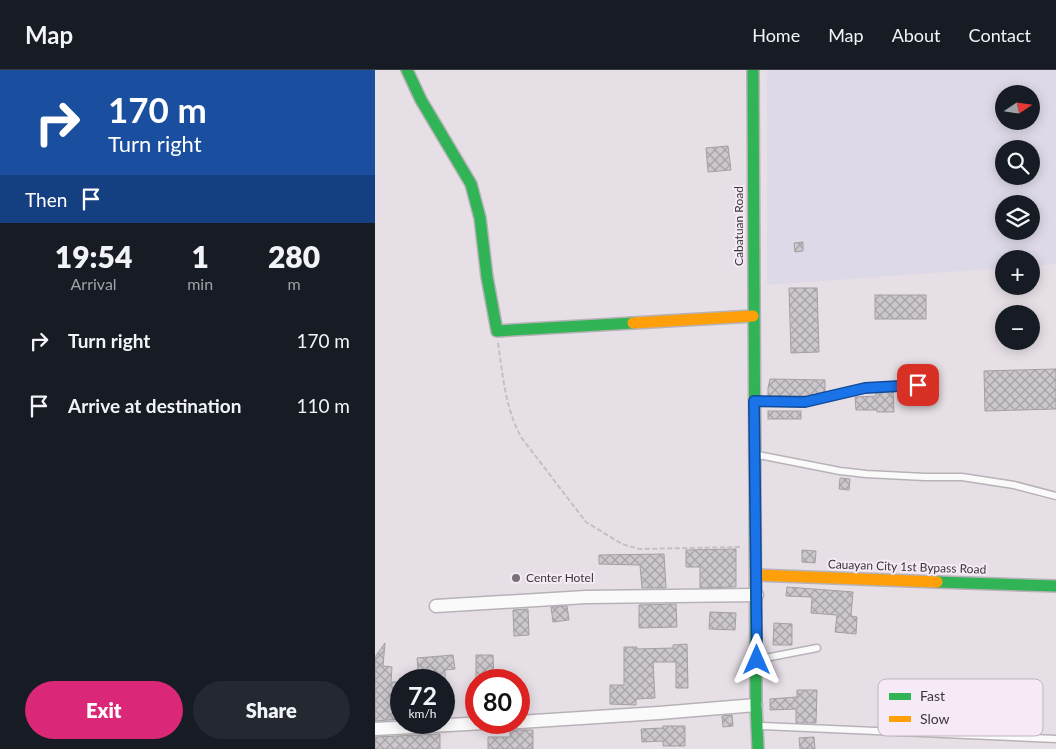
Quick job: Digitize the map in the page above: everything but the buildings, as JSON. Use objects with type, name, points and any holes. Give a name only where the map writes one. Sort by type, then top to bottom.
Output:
[{"type":"main road","points":[[407,70],[421,100],[471,184],[476,198],[497,331],[753,316]]},
{"type":"main road","name":"Cabatuan Road","points":[[753,70],[753,316],[758,749]]},
{"type":"main road","name":"Cauayan City 1st Bypass Road","points":[[756,575],[1056,586]]},
{"type":"street","points":[[436,606],[586,597],[757,594]]},
{"type":"street","points":[[530,721],[659,714],[756,705]]},
{"type":"street","points":[[375,729],[465,724]]},
{"type":"lane","points":[[754,401],[805,402],[865,388],[918,385]]},
{"type":"lane","points":[[755,455],[866,474],[961,477],[1014,485],[1056,496]]},
{"type":"lane","points":[[757,660],[817,648]]},
{"type":"lane","points":[[758,726],[878,731]]},
{"type":"lane","points":[[987,736],[1056,739]]},
{"type":"path","points":[[497,331],[507,401],[515,425],[521,437],[586,522],[622,544],[639,549],[756,546]]},
{"type":"shaded area","points":[[767,70],[1056,70],[1056,264],[1040,265],[1040,250],[995,250],[995,269],[767,285]]},
{"type":"traffic: fast","points":[[407,70],[421,100],[471,184],[480,218],[487,277],[497,331],[633,323]]},
{"type":"traffic: fast","points":[[753,70],[756,705],[758,749]]},
{"type":"traffic: fast","points":[[937,582],[1056,586]]},
{"type":"traffic: slow","points":[[633,323],[753,316]]},
{"type":"traffic: slow","points":[[756,575],[937,582]]},
{"type":"place","name":"Center Hotel","points":[[516,578]]},
{"type":"route","points":[[757,660],[754,401],[805,402],[865,388],[918,385]]}]
